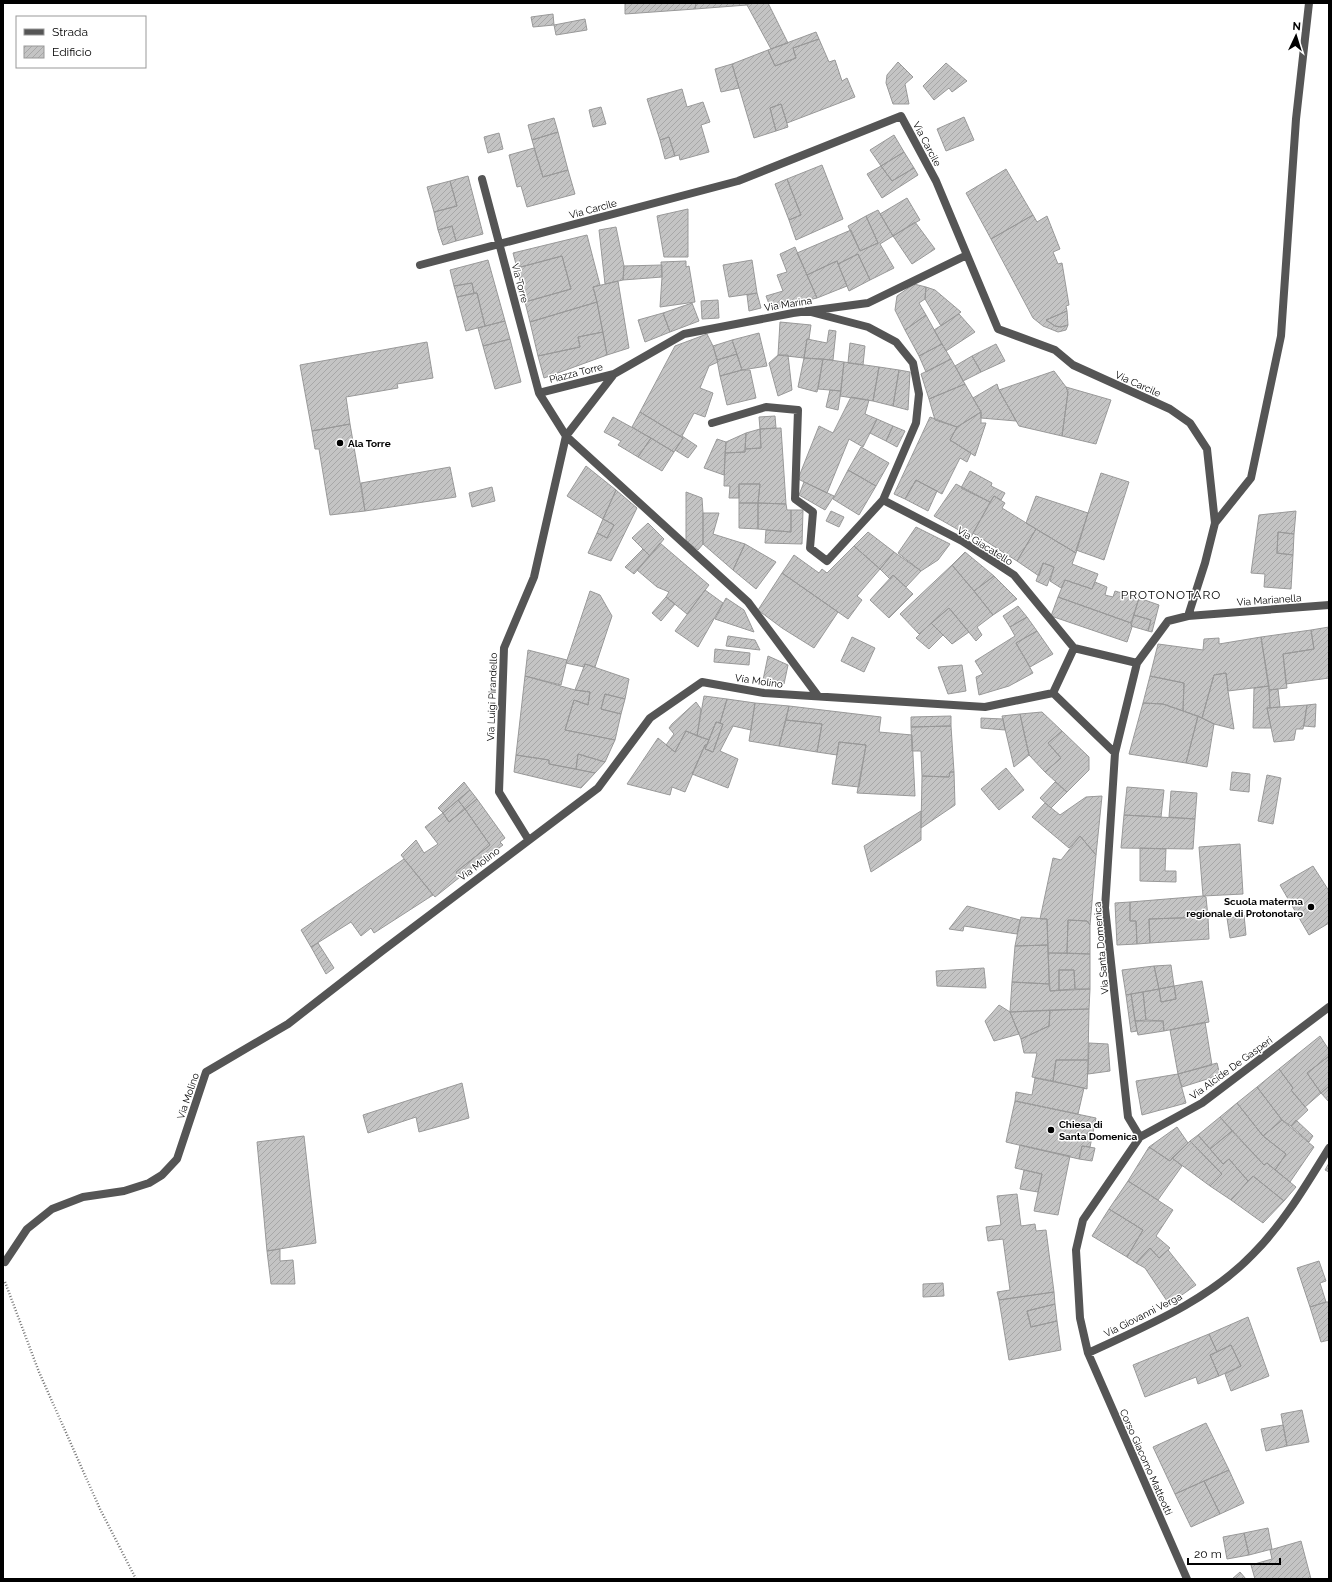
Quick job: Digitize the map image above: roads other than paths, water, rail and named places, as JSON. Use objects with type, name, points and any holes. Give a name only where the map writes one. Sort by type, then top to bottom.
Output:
[{"type":"street","points":[[1188,616],[1206,563],[1215,523],[1252,478],[1281,336],[1296,119],[1308,3]]},
{"type":"street","name":"Via Carcile","points":[[420,265],[738,181],[901,116],[936,181],[998,329],[1055,350],[1072,365],[1170,409],[1190,423],[1207,449],[1215,523]]},
{"type":"street","name":"Via Torre","points":[[482,179],[540,393]]},
{"type":"street","name":"Via Marina","points":[[614,374],[684,334],[793,313],[868,302],[967,255]]},
{"type":"street","points":[[712,423],[766,407],[798,410],[794,499],[813,512],[810,548],[827,561],[884,500],[916,423],[919,394],[913,363],[896,342],[868,327],[807,311]]},
{"type":"street","name":"Piazza Torre","points":[[614,374],[566,436],[540,393],[614,374]]},
{"type":"street","points":[[566,436],[748,602],[818,696]]},
{"type":"street","name":"Via Luigi Pirandello","points":[[528,840],[499,792],[504,648],[534,577],[566,436]]},
{"type":"street","name":"Via Giacatello","points":[[884,500],[962,541],[1014,575],[1074,648]]},
{"type":"street","name":"Via Marianella","points":[[1137,663],[1168,621],[1188,616],[1329,605]]},
{"type":"street","points":[[1115,753],[1053,693],[1074,648],[1137,663]]},
{"type":"street","name":"Via Santa Domenica","points":[[1137,663],[1115,753],[1105,908],[1128,1118],[1140,1137]]},
{"type":"street","name":"Via Molino","points":[[5,1262],[28,1230],[52,1209],[83,1197],[124,1191],[149,1183],[162,1175],[177,1158],[206,1072],[288,1024],[598,788],[650,718],[702,682],[764,693],[985,707],[1053,693]]},
{"type":"street","name":"Via Alcide De Gasperi","points":[[1140,1137],[1202,1103],[1329,1007]]},
{"type":"street","name":"Corso Giacomo Matteotti","points":[[1140,1137],[1084,1220],[1076,1250],[1080,1318],[1088,1353],[1187,1579]]},
{"type":"street","name":"Via Giovanni Verga","points":[[1088,1353],[1174,1313],[1215,1286],[1253,1254],[1285,1217],[1329,1148]]},
{"type":"place","name":"Ala Torre","points":[[340,443]]},
{"type":"place","name":"Scuola materma regionale di Protonotaro","points":[[1311,907]]},
{"type":"place","name":"Chiesa di Santa Domenica","points":[[1051,1130]]},
{"type":"district","name":"PROTONOTARO","points":[[1171,595]]}]
